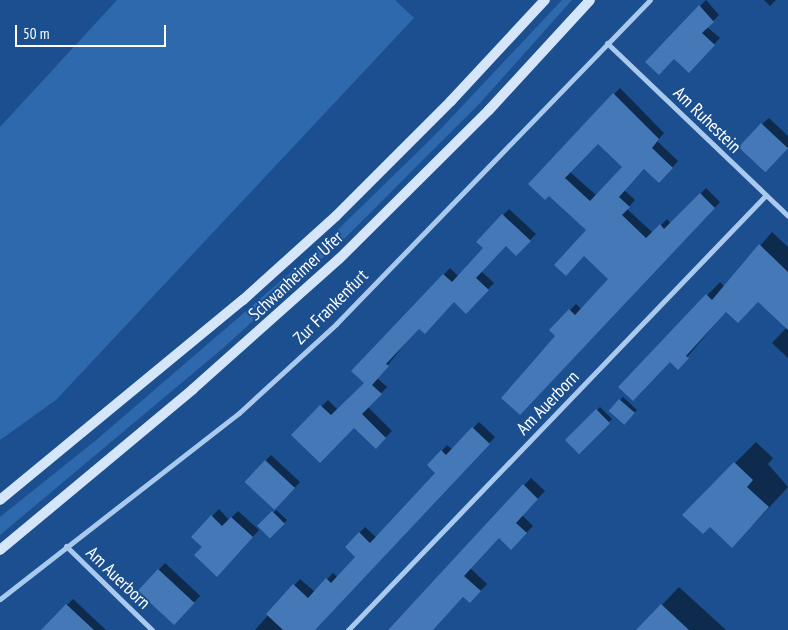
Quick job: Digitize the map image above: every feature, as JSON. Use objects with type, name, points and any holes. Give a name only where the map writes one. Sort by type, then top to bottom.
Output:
[{"type":"main road","name":"Schwanheimer Ufer","points":[[0,500],[186,348],[314,236],[420,133],[545,0]]},
{"type":"main road","name":"Schwanheimer Ufer","points":[[0,550],[201,382],[339,259],[478,122],[590,0]]},
{"type":"street","name":"Zur Frankenfurt","points":[[0,599],[239,413],[336,324],[650,0]]},
{"type":"street","name":"Am Ruhestein","points":[[607,43],[788,216]]},
{"type":"street","name":"Am Auerborn","points":[[348,630],[766,195]]},
{"type":"street","name":"Am Auerborn","points":[[66,546],[152,630]]},
{"type":"shaded area","points":[[117,0],[395,0],[414,18],[56,400],[0,440],[0,127]]},
{"type":"shaded area","points":[[562,0],[572,0],[480,103],[348,235],[222,349],[0,535],[0,517],[95,441],[318,249],[434,136]]},
{"type":"building","points":[[699,5],[714,22],[702,33],[715,45],[689,73],[674,59],[659,75],[645,62]]},
{"type":"building","points":[[613,93],[659,139],[652,148],[673,168],[659,183],[644,169],[619,197],[630,207],[622,215],[646,238],[660,224],[664,229],[700,193],[715,208],[520,415],[501,398],[555,336],[549,330],[569,309],[575,315],[608,279],[584,256],[566,276],[554,265],[586,230],[549,196],[545,200],[528,184]],"holes":[[[598,144],[622,167],[590,201],[565,178]]]},
{"type":"building","points":[[761,123],[788,148],[766,172],[738,147]]},
{"type":"building","points":[[502,214],[531,241],[516,256],[506,246],[476,278],[489,290],[466,314],[454,302],[425,334],[419,329],[386,364],[389,366],[372,385],[382,394],[362,414],[386,438],[376,449],[354,428],[320,463],[291,435],[320,405],[331,415],[364,383],[351,371],[443,274],[452,282],[483,248],[476,242]]},
{"type":"building","points":[[759,244],[788,272],[788,330],[758,302],[738,323],[726,312],[686,356],[689,358],[678,370],[670,362],[633,401],[618,387],[706,294],[712,300]]},
{"type":"building","points":[[619,399],[635,413],[624,425],[609,411]]},
{"type":"building","points":[[596,409],[610,423],[579,454],[565,440]]},
{"type":"building","points":[[472,427],[490,444],[315,630],[283,630],[266,614],[293,584],[308,598],[326,578],[331,583],[355,557],[345,547],[359,532],[370,543],[435,473],[427,465],[441,450],[446,455]]},
{"type":"building","points":[[265,460],[295,488],[275,510],[245,482]]},
{"type":"building","points":[[734,462],[753,480],[747,487],[769,507],[732,548],[710,527],[703,534],[682,515]]},
{"type":"building","points":[[523,484],[538,499],[516,523],[527,533],[511,550],[499,538],[464,576],[481,591],[470,603],[463,597],[433,630],[388,630]]},
{"type":"building","points":[[272,511],[285,524],[270,539],[257,526]]},
{"type":"building","points":[[211,515],[222,526],[231,517],[253,537],[217,577],[194,555],[202,547],[191,537]]},
{"type":"building","points":[[158,569],[195,603],[174,625],[138,591]]},
{"type":"building","points":[[66,604],[94,630],[41,630]]},
{"type":"building","points":[[661,604],[689,630],[636,630]]}]
